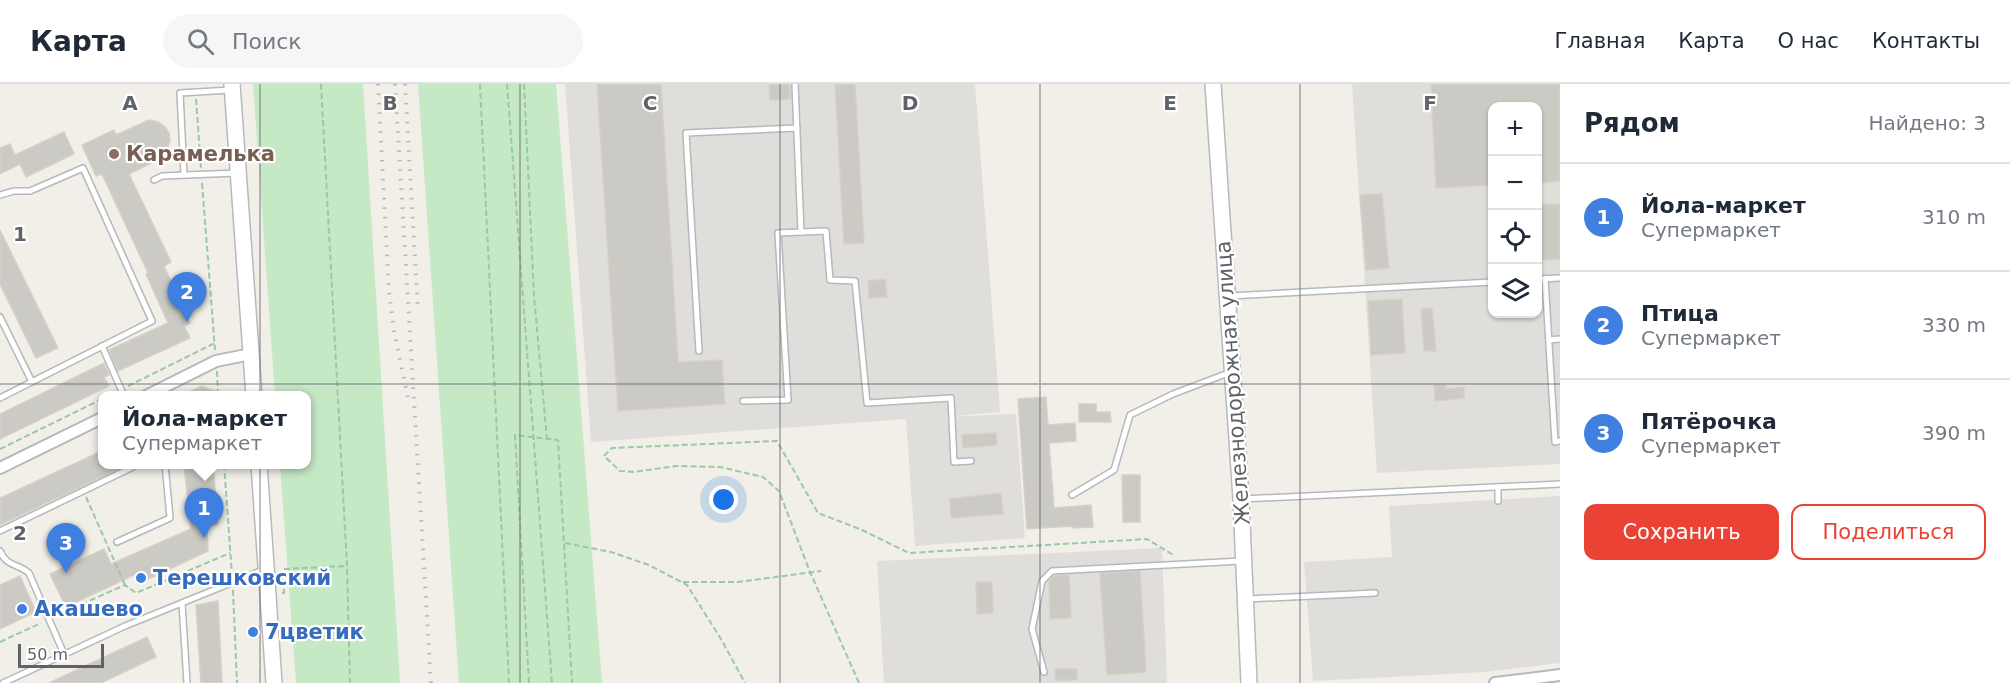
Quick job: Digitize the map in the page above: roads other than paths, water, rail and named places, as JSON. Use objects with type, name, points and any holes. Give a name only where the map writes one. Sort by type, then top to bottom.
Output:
[{"type":"street","name":"Железнодорожная улица","points":[[1213,84],[1241,499],[1249,683]]},
{"type":"street","points":[[233,87],[254,391]]},
{"type":"street","points":[[156,391],[216,361],[251,354]]},
{"type":"street","points":[[0,468],[98,420]]},
{"type":"street","points":[[259,469],[274,683]]},
{"type":"street","points":[[1495,683],[1560,675]]},
{"type":"lane","points":[[795,84],[801,232]]},
{"type":"lane","points":[[184,175],[180,93],[233,87]]},
{"type":"lane","points":[[699,351],[686,133],[797,128]]},
{"type":"lane","points":[[0,195],[14,191],[30,191],[83,168],[152,321],[0,398]]},
{"type":"lane","points":[[154,180],[162,176],[239,173]]},
{"type":"lane","points":[[743,401],[788,400],[778,233],[826,231],[830,280],[855,281],[867,403],[951,398],[954,462],[971,461]]},
{"type":"lane","points":[[1560,278],[1545,279],[1555,442],[1560,441]]},
{"type":"lane","points":[[1227,297],[1488,282]]},
{"type":"lane","points":[[0,317],[32,382]]},
{"type":"lane","points":[[1549,340],[1560,339]]},
{"type":"lane","points":[[102,346],[123,391]]},
{"type":"lane","points":[[1072,495],[1114,470],[1130,415],[1173,394],[1232,372]]},
{"type":"lane","points":[[0,531],[129,469]]},
{"type":"lane","points":[[117,542],[170,518],[165,469]]},
{"type":"lane","points":[[1241,499],[1560,484]]},
{"type":"lane","points":[[1498,487],[1498,501]]},
{"type":"lane","points":[[0,551],[10,565],[21,566],[29,573],[64,654]]},
{"type":"lane","points":[[1044,672],[1032,629],[1042,581],[1052,571],[1244,561]]},
{"type":"lane","points":[[3,683],[125,626],[266,569]]},
{"type":"lane","points":[[1246,599],[1375,592]]},
{"type":"lane","points":[[182,603],[187,683]]},
{"type":"railway","points":[[378,84],[389,292],[394,331],[408,398]]},
{"type":"railway","points":[[395,84],[431,683]]},
{"type":"railway","points":[[405,84],[418,310]]},
{"type":"place","name":"Карамелька","points":[[114,154]]},
{"type":"place","name":"Птица","points":[[187,322]]},
{"type":"place","name":"Йола-маркет","points":[[204,538]]},
{"type":"place","name":"Пятёрочка","points":[[66,573]]},
{"type":"place","name":"Терешковский","points":[[141,578]]},
{"type":"place","name":"Акашево","points":[[22,609]]},
{"type":"place","name":"7цветик","points":[[253,632]]}]
